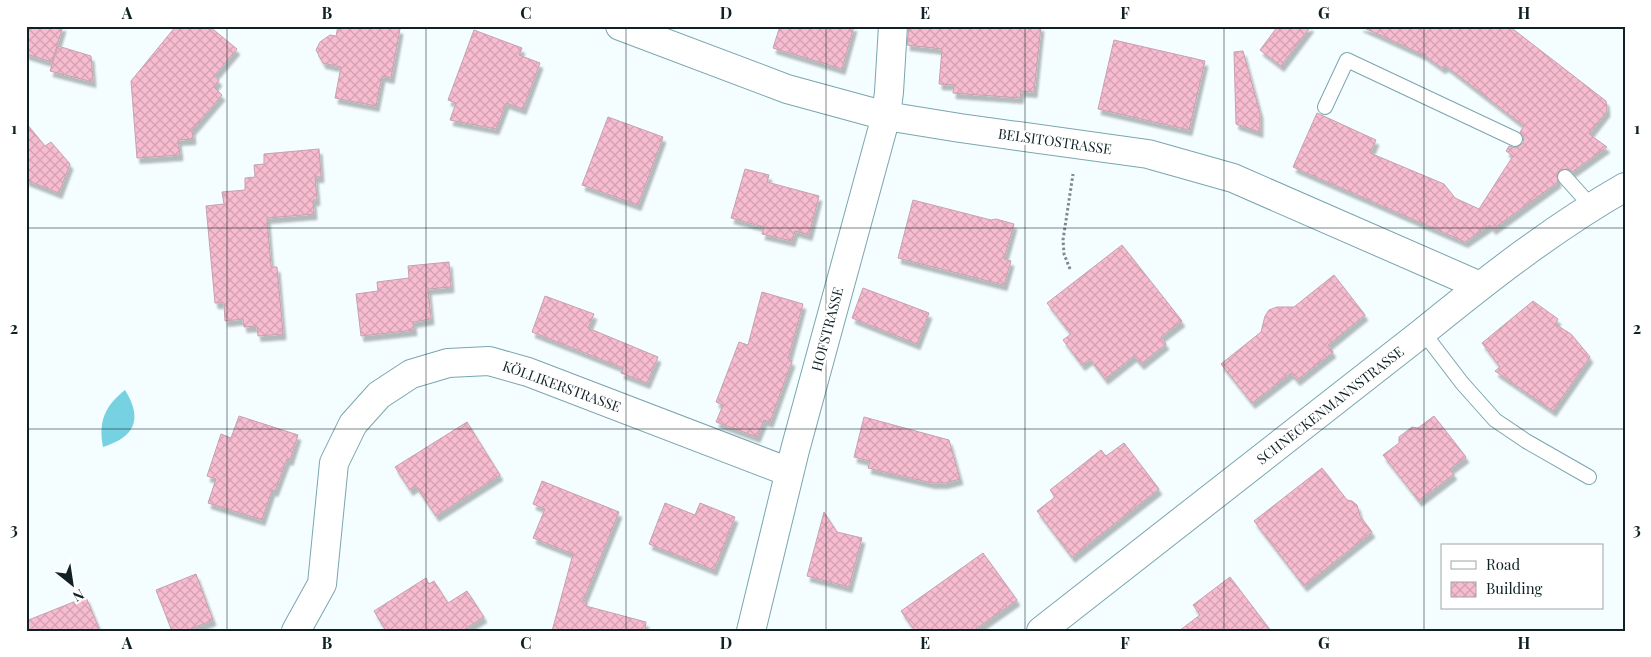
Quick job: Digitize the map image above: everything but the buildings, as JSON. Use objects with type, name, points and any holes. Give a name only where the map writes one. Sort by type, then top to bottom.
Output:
[{"type":"street","name":"BELSITOSTRASSE","points":[[620,26],[786,89],[886,116],[1148,154],[1233,178],[1480,286]]},
{"type":"street","name":"HOFSTRASSE","points":[[751,631],[789,472],[886,116],[893,26]]},
{"type":"street","name":"SCHNECKENMANNSTRASSE","points":[[1042,631],[1480,286],[1591,206],[1625,187]]},
{"type":"street","name":"KÖLLIKERSTRASSE","points":[[296,631],[322,584],[334,463],[353,424],[379,395],[411,374],[448,363],[489,361],[528,372],[789,472]]},
{"type":"lane","points":[[1325,107],[1347,60],[1515,139]]},
{"type":"lane","points":[[1565,178],[1591,206]]},
{"type":"lane","points":[[1423,332],[1462,383],[1495,420],[1526,441],[1590,476]]},
{"type":"path","points":[[1070,269],[1064,254],[1064,240],[1072,182]]},
{"type":"water","points":[[125,390],[134,410],[133,426],[122,438],[103,447],[102,422],[112,402]]}]
